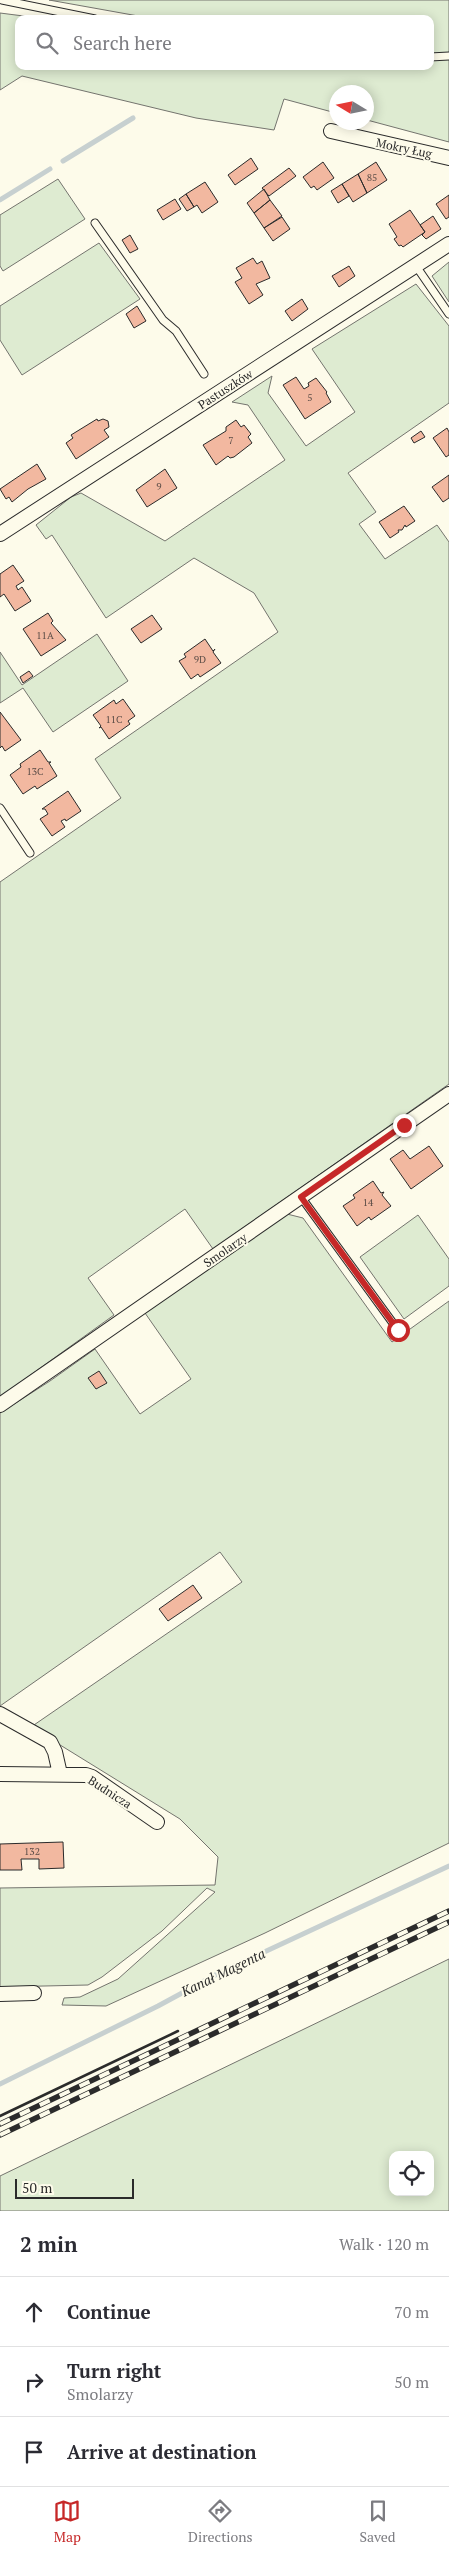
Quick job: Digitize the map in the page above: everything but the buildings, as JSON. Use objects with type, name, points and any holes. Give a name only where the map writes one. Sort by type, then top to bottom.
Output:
[{"type":"street","name":"Mokry Ług","points":[[331,132],[449,158]]},
{"type":"street","name":"Pastuszków","points":[[0,534],[449,244]]},
{"type":"street","name":"Smolarzy","points":[[0,1405],[449,1094]]},
{"type":"street","points":[[0,1714],[50,1742],[55,1752],[60,1774]]},
{"type":"street","name":"Budnicza","points":[[0,1774],[60,1774],[92,1777],[157,1822]]},
{"type":"street","points":[[0,1994],[34,1993]]},
{"type":"lane","points":[[2,0],[75,15]]},
{"type":"lane","points":[[434,57],[449,56]]},
{"type":"lane","points":[[95,223],[163,320],[176,331],[204,374]]},
{"type":"lane","points":[[416,266],[449,314]]},
{"type":"lane","points":[[0,808],[30,853]]},
{"type":"lane","points":[[301,1197],[398,1330]]},
{"type":"green space","points":[[49,0],[449,0],[449,142],[374,122],[374,85],[329,85],[329,111],[284,99],[274,130],[196,118],[22,76],[0,90],[0,13],[16,15],[15,70],[434,70],[434,15],[133,15]]},
{"type":"green space","points":[[58,179],[85,219],[3,271],[0,266],[0,215]]},
{"type":"green space","points":[[99,243],[140,299],[22,375],[0,340],[0,306]]},
{"type":"green space","points":[[449,262],[449,302],[432,276]]},
{"type":"green space","points":[[416,284],[449,326],[449,403],[348,473],[376,512],[359,524],[385,559],[437,525],[449,542],[449,1084],[213,1249],[185,1209],[88,1278],[114,1315],[0,1397],[0,882],[121,798],[95,759],[278,632],[254,593],[194,558],[106,618],[52,535],[46,539],[36,525],[71,497],[81,493],[165,541],[285,460],[248,405],[232,402],[272,376],[268,393],[306,446],[355,412],[312,349]]},
{"type":"green space","points":[[97,634],[128,681],[53,732],[23,688],[0,703],[0,652],[22,685]]},
{"type":"green space","points":[[287,1214],[303,1218],[392,1342],[449,1301],[449,1843],[265,1933],[106,2006],[62,2005],[64,1998],[80,1997],[118,1979],[215,1892],[207,1888],[162,1931],[102,1977],[88,1985],[0,1987],[0,1888],[215,1885],[218,1857],[180,1819],[31,1727],[242,1582],[220,1552],[0,1706],[0,1413],[95,1349],[140,1414],[191,1379],[145,1313]]},
{"type":"green space","points":[[418,1215],[449,1259],[449,1286],[404,1319],[360,1257]]},
{"type":"green space","points":[[449,1959],[449,2211],[0,2211],[0,2176]]},
{"type":"waterway","points":[[63,161],[133,118]]},
{"type":"waterway","points":[[0,200],[50,169]]},
{"type":"waterway","name":"Kanał Magenta","points":[[0,2084],[158,2006],[219,1973],[449,1866]]},
{"type":"railway","points":[[0,2124],[449,1911]]},
{"type":"railway","points":[[0,2135],[449,1922]]},
{"type":"wall","points":[[0,2116],[178,2031]]},
{"type":"route","points":[[398,1330],[301,1197],[404,1125]]}]
